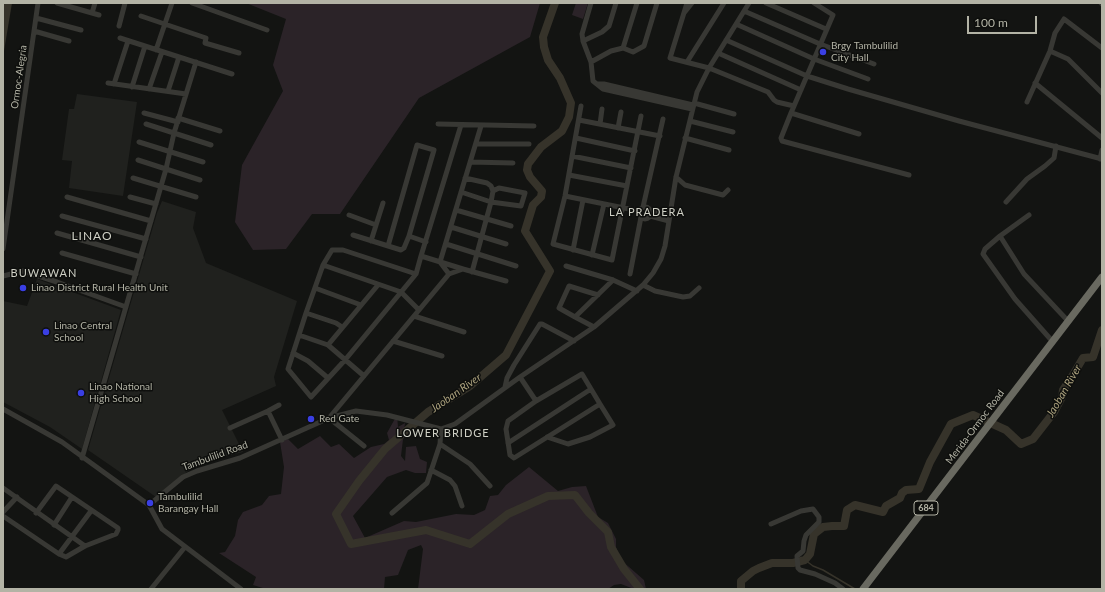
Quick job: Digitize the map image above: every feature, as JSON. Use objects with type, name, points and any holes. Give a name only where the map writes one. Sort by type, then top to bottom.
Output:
[{"type":"highway","name":"Merida-Ormoc Road","points":[[863,589],[996,418],[1102,277]]},
{"type":"street","name":"Ormoc-Alegria","points":[[3,249],[38,3]]},
{"type":"street","points":[[57,3],[99,15]]},
{"type":"street","points":[[92,13],[95,3]]},
{"type":"street","points":[[119,26],[125,3]]},
{"type":"street","points":[[156,50],[172,3]]},
{"type":"street","points":[[192,3],[267,30]]},
{"type":"street","points":[[591,3],[582,34],[582,41],[591,62],[593,81],[596,84],[603,89],[734,114]]},
{"type":"street","points":[[582,41],[602,32],[609,26],[616,3]]},
{"type":"street","points":[[623,48],[637,3]]},
{"type":"street","points":[[591,62],[611,51],[623,48],[633,52],[644,46],[657,3]]},
{"type":"street","points":[[687,3],[670,58],[709,68],[768,92],[777,102],[794,106]]},
{"type":"street","points":[[683,14],[692,3]]},
{"type":"street","points":[[687,62],[724,3]]},
{"type":"street","points":[[392,513],[427,483],[440,444],[441,429],[455,424],[520,377],[594,327],[644,285],[653,273],[661,259],[665,246],[676,177],[697,92],[709,68],[749,3]]},
{"type":"street","points":[[766,3],[826,30]]},
{"type":"street","points":[[814,3],[832,15],[781,138],[782,141],[909,175]]},
{"type":"street","points":[[744,11],[820,44],[874,64]]},
{"type":"street","points":[[141,16],[206,38],[205,43],[239,53]]},
{"type":"street","points":[[36,18],[81,30]]},
{"type":"street","points":[[1027,102],[1050,51],[1055,33],[1064,19],[1102,48]]},
{"type":"street","points":[[736,24],[814,58],[868,79]]},
{"type":"street","points":[[34,31],[69,41]]},
{"type":"street","points":[[120,38],[232,74]]},
{"type":"street","points":[[726,40],[807,76],[959,121],[1101,159],[1102,150]]},
{"type":"street","points":[[114,84],[128,41]]},
{"type":"street","points":[[132,86],[145,46]]},
{"type":"street","points":[[1050,51],[1068,59],[1102,93]]},
{"type":"street","points":[[149,89],[162,52]]},
{"type":"street","points":[[718,53],[801,90]]},
{"type":"street","points":[[168,92],[179,57]]},
{"type":"street","points":[[82,458],[166,169],[174,133],[196,62]]},
{"type":"street","points":[[108,83],[186,94]]},
{"type":"street","points":[[1036,83],[1102,138]]},
{"type":"street","points":[[581,106],[565,196],[554,244],[612,260],[641,116]]},
{"type":"street","points":[[600,124],[602,109]]},
{"type":"street","points":[[618,128],[621,112]]},
{"type":"street","points":[[144,113],[220,131]]},
{"type":"street","points":[[791,113],[859,134]]},
{"type":"street","points":[[630,274],[641,217],[641,209],[660,136],[663,118]]},
{"type":"street","points":[[579,120],[660,136]]},
{"type":"street","points":[[690,121],[733,132]]},
{"type":"street","points":[[146,124],[211,145]]},
{"type":"street","points":[[438,124],[534,126]]},
{"type":"street","points":[[416,274],[342,250],[332,250],[323,265],[288,370],[311,397],[345,360],[416,274],[461,125]]},
{"type":"street","points":[[440,262],[481,126]]},
{"type":"street","points":[[576,138],[635,151]]},
{"type":"street","points":[[686,138],[729,150]]},
{"type":"street","points":[[139,142],[170,150],[203,162]]},
{"type":"street","points":[[476,144],[529,144]]},
{"type":"street","points":[[353,235],[371,241],[401,250],[403,249],[409,236],[434,150],[417,145],[388,246]]},
{"type":"street","points":[[1006,202],[1027,179],[1054,158],[1056,146]]},
{"type":"street","points":[[572,156],[631,168]]},
{"type":"street","points":[[138,160],[200,180]]},
{"type":"street","points":[[470,162],[513,163]]},
{"type":"street","points":[[569,175],[627,186]]},
{"type":"street","points":[[676,177],[685,185],[723,195],[728,190]]},
{"type":"street","points":[[133,178],[196,197]]},
{"type":"street","points":[[466,178],[487,183],[493,190],[472,272]]},
{"type":"street","points":[[461,192],[491,202],[521,206],[525,193],[499,188],[493,190]]},
{"type":"street","points":[[565,196],[623,207],[641,209],[649,208],[651,214]]},
{"type":"street","points":[[130,197],[156,204]]},
{"type":"street","points":[[67,198],[151,221]]},
{"type":"street","points":[[573,250],[583,200]]},
{"type":"street","points":[[371,241],[384,202]]},
{"type":"street","points":[[592,255],[604,204]]},
{"type":"street","points":[[456,210],[511,226]]},
{"type":"street","points":[[641,217],[647,219],[651,214],[670,212]]},
{"type":"street","points":[[651,214],[669,221]]},
{"type":"street","points":[[349,215],[376,224]]},
{"type":"street","points":[[1029,215],[1000,236],[985,249],[984,254],[1015,299],[1053,342]]},
{"type":"street","points":[[62,216],[146,239]]},
{"type":"street","points":[[451,227],[506,244]]},
{"type":"street","points":[[57,233],[141,257]]},
{"type":"street","points":[[409,236],[426,242]]},
{"type":"street","points":[[1000,236],[1024,274],[1068,322]]},
{"type":"street","points":[[446,244],[516,266]]},
{"type":"street","points":[[62,253],[136,274]]},
{"type":"street","points":[[421,256],[506,281]]},
{"type":"street","points":[[440,262],[449,274]]},
{"type":"street","points":[[323,265],[401,292],[419,310]]},
{"type":"street","points":[[566,266],[612,280],[637,291]]},
{"type":"street","points":[[364,446],[329,418],[449,274],[463,269]]},
{"type":"street","points":[[3,276],[23,271],[126,307]]},
{"type":"street","points":[[575,317],[612,280]]},
{"type":"street","points":[[328,345],[378,285]]},
{"type":"street","points":[[644,285],[654,291],[683,297],[690,296],[699,288]]},
{"type":"street","points":[[594,327],[559,308],[569,286],[598,295]]},
{"type":"street","points":[[315,288],[361,305]]},
{"type":"street","points":[[306,313],[336,323],[342,327]]},
{"type":"street","points":[[414,316],[464,332]]},
{"type":"street","points":[[505,388],[507,378],[540,324],[574,341]]},
{"type":"street","points":[[299,335],[328,345],[364,376]]},
{"type":"street","points":[[393,341],[442,356]]},
{"type":"street","points":[[293,353],[308,361],[328,378]]},
{"type":"street","points":[[547,437],[568,444],[590,437],[613,425],[582,374],[536,401],[508,421],[506,429],[508,443],[511,457],[514,458],[547,437],[600,404]]},
{"type":"street","points":[[520,377],[536,401]]},
{"type":"street","points":[[508,443],[590,389]]},
{"type":"street","points":[[230,428],[279,405]]},
{"type":"street","points":[[3,409],[62,442],[82,458],[149,505],[162,529],[241,589]]},
{"type":"street","points":[[268,411],[282,440]]},
{"type":"street","name":"Tambulilid Road","points":[[149,505],[183,477],[197,471],[240,458],[329,418],[356,412],[379,413],[441,429]]},
{"type":"street","points":[[440,444],[470,464],[490,486]]},
{"type":"street","points":[[431,470],[450,480],[455,486],[462,506]]},
{"type":"street","points":[[3,516],[59,554],[68,557],[85,546],[116,534],[118,530],[118,528],[56,486],[36,513]]},
{"type":"street","points":[[3,488],[17,497],[36,513],[85,546]]},
{"type":"street","points":[[3,512],[17,497]]},
{"type":"street","points":[[54,524],[72,497]]},
{"type":"street","points":[[771,524],[801,511],[813,509],[819,517],[818,523],[806,535],[803,551],[797,556],[798,568],[800,570],[816,574],[844,589]]},
{"type":"street","points":[[59,554],[91,511]]},
{"type":"street","points":[[151,589],[186,546]]},
{"type":"shaded area","points":[[3,3],[12,3],[3,57]]},
{"type":"shaded area","points":[[246,3],[540,3],[530,37],[419,98],[340,214],[312,214],[286,249],[253,250],[235,222],[242,165],[283,91],[273,65],[286,19]]},
{"type":"shaded area","points":[[576,3],[588,3],[583,19],[572,15]]},
{"type":"shaded area","points":[[77,94],[137,102],[123,196],[69,188],[72,161],[62,160],[69,109],[74,109]]},
{"type":"shaded area","points":[[162,201],[196,212],[193,228],[206,263],[297,301],[274,377],[276,386],[222,410],[243,452],[198,463],[156,497],[88,450],[157,213]]},
{"type":"shaded area","name":"Linao Central School","points":[[37,279],[121,310],[82,449],[50,427],[3,402],[3,301],[27,306]]},
{"type":"shaded area","points":[[397,415],[398,427],[405,423],[401,456],[405,461],[406,447],[416,446],[420,459],[427,462],[426,473],[415,473],[406,470],[387,477],[353,516],[365,538],[404,521],[416,522],[456,514],[474,515],[485,510],[490,496],[498,495],[506,485],[529,467],[558,491],[572,487],[586,486],[598,517],[608,523],[616,539],[616,547],[621,560],[644,580],[646,589],[634,589],[621,584],[614,585],[608,589],[418,589],[423,549],[421,545],[408,550],[398,575],[385,577],[384,589],[266,589],[253,585],[256,577],[219,553],[225,552],[235,536],[238,520],[243,512],[262,505],[269,496],[281,494],[284,467],[280,442],[288,439],[298,449],[320,436],[331,447],[339,444],[354,458],[371,447],[384,444],[389,440],[387,433]]},
{"type":"waterway","name":"Jaoban River","points":[[555,3],[543,37],[544,47],[548,60],[560,78],[571,103],[569,117],[562,131],[541,147],[528,164],[527,170],[530,177],[542,191],[541,197],[533,205],[525,231],[550,271],[506,355],[470,386],[428,412],[385,449],[359,481],[336,514],[351,544],[426,530],[470,544],[508,514],[548,496],[575,495],[589,513],[608,532],[611,547],[624,569],[640,589]]},
{"type":"waterway","name":"Jaoban River","points":[[741,589],[741,581],[759,568],[772,563],[793,563],[805,560],[810,554],[814,534],[823,527],[844,526],[847,510],[855,505],[883,512],[886,506],[900,498],[902,493],[906,490],[919,489],[930,462],[951,424],[973,415],[1006,430],[1021,444],[1033,439],[1054,412],[1062,397],[1063,390],[1083,358],[1093,357],[1102,330]]},
{"type":"waterway","points":[[805,560],[855,589]]},
{"type":"place","name":"Brgy Tambulilid City Hall","points":[[823,52]]},
{"type":"place","name":"Linao District Rural Health Unit","points":[[23,288]]},
{"type":"place","name":"Linao Central School","points":[[46,332]]},
{"type":"place","name":"Linao National High School","points":[[81,393]]},
{"type":"place","name":"Red Gate","points":[[311,419]]},
{"type":"place","name":"Tambulilid Barangay Hall","points":[[150,503]]},
{"type":"district","name":"LA PRADERA","points":[[647,212]]},
{"type":"district","name":"LINAO","points":[[92,236]]},
{"type":"district","name":"BUWAWAN","points":[[44,273]]},
{"type":"district","name":"LOWER BRIDGE","points":[[443,433]]}]
